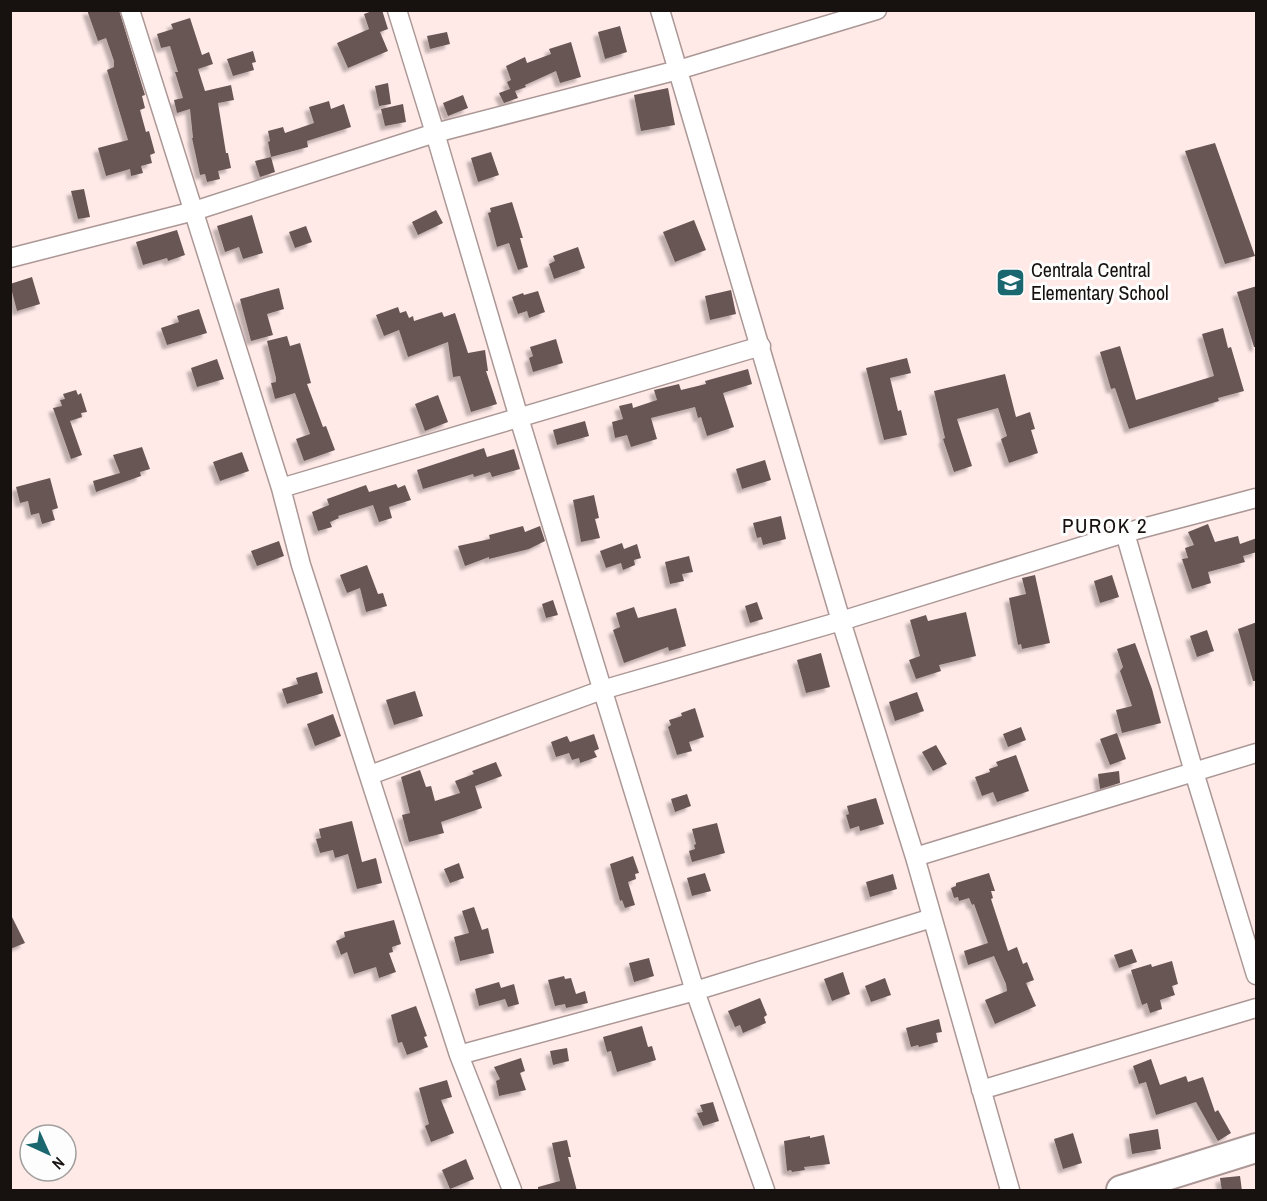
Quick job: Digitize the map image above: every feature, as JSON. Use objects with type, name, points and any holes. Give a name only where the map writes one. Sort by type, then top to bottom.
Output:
[{"type":"main road","points":[[1121,1191],[1257,1148]]},
{"type":"street","points":[[130,10],[281,488],[301,564],[459,1055],[512,1191]]},
{"type":"street","points":[[397,10],[695,991],[765,1191]]},
{"type":"street","points":[[660,10],[841,621],[915,857],[1010,1191]]},
{"type":"street","points":[[10,258],[194,211],[435,133],[678,70],[877,10]]},
{"type":"street","points":[[281,488],[761,346]]},
{"type":"street","points":[[370,776],[602,690],[841,621],[1125,533],[1257,498]]},
{"type":"street","points":[[1125,533],[1194,772],[1257,975]]},
{"type":"street","points":[[915,857],[1257,753]]},
{"type":"street","points":[[459,1055],[695,991],[932,918]]},
{"type":"street","points":[[981,1090],[1257,1008]]},
{"type":"building","points":[[87,10],[119,10],[145,95],[142,96],[145,108],[140,110],[155,153],[150,155],[152,163],[141,166],[143,173],[131,176],[130,169],[106,176],[98,148],[128,140],[107,70],[114,67],[114,61],[106,38],[98,41]]},
{"type":"building","points":[[382,10],[388,29],[380,32],[388,51],[348,68],[337,43],[369,29],[364,14]]},
{"type":"building","points":[[190,18],[202,55],[209,52],[213,64],[198,69],[205,91],[231,85],[234,100],[218,103],[226,153],[228,153],[231,168],[218,171],[220,179],[207,182],[205,174],[200,175],[192,138],[190,109],[177,113],[174,100],[183,98],[170,46],[161,48],[157,34],[173,29],[171,24]]},
{"type":"building","points":[[620,26],[627,52],[605,59],[598,32]]},
{"type":"building","points":[[447,32],[450,44],[430,49],[427,36]]},
{"type":"building","points":[[571,42],[581,77],[560,83],[556,71],[515,91],[518,98],[504,103],[499,93],[510,89],[507,82],[511,80],[506,66],[525,57],[527,63],[551,54],[549,49]]},
{"type":"building","points":[[253,51],[256,62],[252,63],[254,70],[233,76],[227,59]]},
{"type":"building","points":[[388,83],[391,104],[379,106],[375,86]]},
{"type":"building","points":[[668,88],[675,125],[641,131],[634,95]]},
{"type":"building","points":[[463,95],[468,108],[448,116],[443,103]]},
{"type":"building","points":[[329,101],[331,109],[344,104],[351,127],[307,141],[308,147],[271,157],[268,131],[283,127],[285,133],[314,123],[309,107]]},
{"type":"building","points":[[403,104],[406,122],[385,126],[381,109]]},
{"type":"building","points":[[1215,143],[1255,256],[1225,264],[1185,151]]},
{"type":"building","points":[[491,152],[499,175],[478,182],[471,158]]},
{"type":"building","points":[[271,157],[275,172],[260,177],[255,161]]},
{"type":"building","points":[[84,189],[90,217],[78,219],[71,191]]},
{"type":"building","points":[[512,202],[523,238],[520,238],[528,267],[518,270],[509,243],[497,247],[488,213],[491,212],[490,208]]},
{"type":"building","points":[[436,210],[443,223],[418,235],[412,222]]},
{"type":"building","points":[[252,215],[263,253],[243,259],[239,247],[225,252],[217,226]]},
{"type":"building","points":[[694,220],[706,250],[675,262],[663,232]]},
{"type":"building","points":[[306,226],[312,242],[295,248],[289,232]]},
{"type":"building","points":[[177,230],[185,255],[168,261],[167,258],[143,265],[136,242]]},
{"type":"building","points":[[578,247],[585,268],[554,279],[549,264],[555,261],[553,256]]},
{"type":"building","points":[[32,277],[40,304],[17,311],[10,284]]},
{"type":"building","points":[[1257,286],[1257,347],[1254,347],[1237,292]]},
{"type":"building","points":[[279,288],[284,309],[267,314],[273,335],[251,341],[240,299]]},
{"type":"building","points":[[731,290],[736,314],[710,320],[705,296]]},
{"type":"building","points":[[538,291],[545,312],[529,318],[527,311],[518,314],[512,297]]},
{"type":"building","points":[[398,307],[400,313],[406,311],[409,318],[413,316],[414,321],[442,312],[444,317],[455,313],[468,353],[485,350],[488,371],[486,371],[497,404],[471,412],[460,376],[453,377],[448,342],[408,357],[399,330],[384,336],[376,315]]},
{"type":"building","points":[[199,309],[207,333],[167,345],[161,328],[179,322],[177,316]]},
{"type":"building","points":[[1223,328],[1244,391],[1129,429],[1115,388],[1111,389],[1100,352],[1120,346],[1136,400],[1214,376],[1202,334]]},
{"type":"building","points":[[287,336],[290,346],[300,343],[311,383],[307,384],[323,427],[326,426],[335,450],[304,461],[296,439],[310,434],[295,393],[275,399],[271,383],[276,382],[276,378],[267,341]]},
{"type":"building","points":[[556,339],[563,363],[533,372],[529,358],[533,356],[530,347]]},
{"type":"building","points":[[907,358],[911,373],[890,378],[907,435],[884,440],[866,368]]},
{"type":"building","points":[[217,359],[224,379],[197,387],[191,368]]},
{"type":"building","points":[[748,369],[752,384],[723,393],[734,427],[707,436],[695,407],[651,418],[657,439],[631,447],[627,435],[615,438],[612,422],[623,419],[619,406],[632,403],[633,408],[657,400],[654,390],[679,384],[681,390]]},
{"type":"building","points":[[1005,374],[1016,417],[1030,412],[1035,429],[1031,430],[1038,453],[1009,463],[1001,439],[1007,436],[998,408],[957,419],[972,466],[954,472],[943,439],[945,438],[934,391]]},
{"type":"building","points":[[76,390],[78,395],[81,393],[87,412],[81,413],[82,417],[70,421],[82,455],[71,459],[53,408],[62,406],[60,400],[65,399],[63,394]]},
{"type":"building","points":[[438,395],[448,422],[425,431],[415,404]]},
{"type":"building","points":[[585,421],[589,436],[557,445],[553,430]]},
{"type":"building","points":[[142,447],[150,469],[140,472],[141,476],[96,492],[93,481],[120,473],[113,455]]},
{"type":"building","points":[[484,448],[487,457],[514,449],[520,469],[492,477],[490,472],[474,477],[473,474],[423,489],[417,470]]},
{"type":"building","points":[[242,452],[249,471],[220,481],[213,462]]},
{"type":"building","points":[[765,460],[771,480],[742,489],[736,469]]},
{"type":"building","points":[[50,478],[58,508],[52,510],[55,520],[42,524],[39,513],[31,515],[28,501],[20,503],[16,487]]},
{"type":"building","points":[[396,484],[398,488],[405,485],[411,500],[389,507],[392,518],[379,522],[373,505],[338,516],[339,518],[330,522],[332,527],[318,531],[312,512],[329,505],[327,499],[366,485],[369,492]]},
{"type":"building","points":[[594,495],[599,518],[595,519],[600,538],[581,542],[573,500]]},
{"type":"building","points":[[781,516],[786,539],[763,545],[761,537],[757,538],[753,523]]},
{"type":"building","points":[[1208,524],[1215,542],[1238,536],[1240,544],[1257,538],[1257,552],[1243,556],[1245,562],[1208,572],[1211,583],[1192,589],[1182,559],[1188,558],[1185,548],[1194,545],[1188,532]]},
{"type":"building","points":[[523,526],[525,532],[540,526],[545,541],[529,549],[489,559],[489,557],[465,566],[458,546],[490,539],[489,535]]},
{"type":"building","points":[[279,541],[284,556],[257,566],[251,551]]},
{"type":"building","points":[[622,543],[624,549],[637,544],[641,558],[634,560],[635,565],[623,570],[621,563],[606,568],[600,551]]},
{"type":"building","points":[[689,556],[693,572],[682,574],[684,581],[670,584],[665,562]]},
{"type":"building","points":[[367,565],[378,594],[383,593],[387,606],[366,612],[360,588],[347,593],[340,575]]},
{"type":"building","points":[[1035,575],[1050,643],[1022,649],[1021,644],[1018,645],[1009,598],[1026,594],[1022,578]]},
{"type":"building","points":[[1112,575],[1119,597],[1100,603],[1094,581]]},
{"type":"building","points":[[553,600],[558,615],[546,618],[542,604]]},
{"type":"building","points":[[757,602],[763,619],[750,623],[745,606]]},
{"type":"building","points":[[634,607],[638,618],[676,608],[686,646],[669,651],[668,647],[624,663],[613,630],[620,627],[616,613]]},
{"type":"building","points":[[966,612],[976,656],[939,665],[941,671],[916,679],[909,660],[920,656],[910,620],[926,615],[928,621]]},
{"type":"building","points":[[1257,622],[1257,681],[1253,681],[1238,629]]},
{"type":"building","points":[[1207,630],[1214,651],[1197,657],[1190,636]]},
{"type":"building","points":[[1135,643],[1152,689],[1161,723],[1122,733],[1116,710],[1132,706],[1120,671],[1123,667],[1117,649]]},
{"type":"building","points":[[821,653],[830,687],[806,693],[797,660]]},
{"type":"building","points":[[317,672],[323,693],[287,704],[282,689],[298,684],[296,678]]},
{"type":"building","points":[[415,691],[423,716],[394,725],[386,700]]},
{"type":"building","points":[[917,692],[924,711],[895,721],[889,702]]},
{"type":"building","points":[[695,708],[704,737],[689,742],[692,751],[677,755],[668,727],[671,725],[669,720],[682,716],[681,713]]},
{"type":"building","points":[[333,714],[341,736],[315,746],[307,724]]},
{"type":"building","points":[[1021,727],[1026,740],[1008,747],[1003,734]]},
{"type":"building","points":[[1117,733],[1126,759],[1110,765],[1100,739]]},
{"type":"building","points":[[594,734],[599,749],[594,751],[597,757],[580,763],[579,758],[572,760],[569,753],[556,757],[551,742],[567,736],[570,742]]},
{"type":"building","points":[[936,745],[947,764],[933,771],[922,752]]},
{"type":"building","points":[[1016,755],[1029,791],[997,802],[993,792],[982,796],[975,777],[990,772],[989,769],[998,766],[996,762]]},
{"type":"building","points":[[496,762],[502,776],[475,786],[482,808],[441,822],[444,833],[409,842],[402,815],[410,813],[401,777],[420,770],[426,787],[431,786],[435,801],[460,793],[455,781],[474,774],[472,771]]},
{"type":"building","points":[[1119,771],[1120,783],[1100,789],[1098,774]]},
{"type":"building","points":[[687,794],[691,806],[675,812],[671,799]]},
{"type":"building","points":[[876,798],[884,824],[860,831],[859,826],[850,829],[846,815],[849,814],[847,806]]},
{"type":"building","points":[[352,821],[362,862],[376,858],[382,883],[357,889],[348,854],[335,858],[333,850],[320,853],[316,839],[321,838],[319,829]]},
{"type":"building","points":[[717,823],[725,853],[692,862],[689,851],[695,849],[696,844],[692,829]]},
{"type":"building","points":[[633,856],[639,873],[635,874],[636,879],[628,882],[635,905],[625,908],[622,900],[620,901],[610,864]]},
{"type":"building","points":[[459,863],[464,878],[450,883],[444,869]]},
{"type":"building","points":[[705,873],[711,891],[692,896],[687,878]]},
{"type":"building","points":[[989,873],[995,891],[991,891],[993,898],[991,899],[1008,951],[1017,947],[1023,964],[1027,962],[1034,980],[1026,983],[1036,1006],[995,1024],[985,1000],[1007,991],[1006,984],[994,956],[968,965],[964,951],[988,943],[974,904],[972,905],[969,898],[959,901],[958,897],[954,898],[951,888],[956,886],[956,883]]},
{"type":"building","points":[[893,874],[897,889],[870,897],[866,882]]},
{"type":"building","points":[[474,907],[482,930],[488,928],[494,953],[460,961],[454,937],[469,933],[462,911]]},
{"type":"building","points":[[10,913],[25,943],[10,949]]},
{"type":"building","points":[[394,920],[401,944],[392,947],[393,952],[389,953],[396,972],[379,978],[376,967],[354,974],[347,952],[341,955],[336,941],[345,937],[344,932]]},
{"type":"building","points":[[1132,949],[1137,962],[1119,968],[1114,955]]},
{"type":"building","points":[[649,958],[654,976],[634,982],[629,963]]},
{"type":"building","points":[[1172,961],[1178,984],[1172,986],[1175,995],[1160,1000],[1162,1009],[1150,1013],[1147,1003],[1142,1005],[1131,970]]},
{"type":"building","points":[[843,972],[850,994],[832,1001],[824,979]]},
{"type":"building","points":[[564,976],[565,979],[571,978],[576,994],[585,991],[588,1003],[566,1008],[565,1004],[555,1006],[548,980]]},
{"type":"building","points":[[885,978],[891,995],[871,1002],[865,986]]},
{"type":"building","points":[[499,982],[501,988],[514,984],[519,1004],[508,1007],[505,999],[479,1006],[475,989]]},
{"type":"building","points":[[760,998],[767,1015],[764,1017],[766,1023],[743,1033],[740,1025],[735,1027],[728,1011]]},
{"type":"building","points":[[416,1006],[427,1036],[424,1037],[428,1047],[407,1055],[402,1042],[398,1043],[391,1015]]},
{"type":"building","points":[[939,1019],[942,1032],[936,1033],[938,1042],[911,1047],[906,1028]]},
{"type":"building","points":[[642,1026],[648,1047],[652,1046],[656,1060],[617,1072],[611,1051],[607,1052],[603,1037]]},
{"type":"building","points":[[567,1048],[569,1061],[553,1065],[550,1051]]},
{"type":"building","points":[[521,1058],[525,1071],[520,1073],[526,1090],[499,1096],[496,1081],[500,1079],[494,1067]]},
{"type":"building","points":[[1151,1059],[1160,1085],[1186,1076],[1188,1082],[1203,1077],[1215,1112],[1218,1110],[1231,1133],[1218,1141],[1196,1102],[1156,1115],[1146,1082],[1139,1084],[1133,1066]]},
{"type":"building","points":[[447,1080],[452,1097],[441,1100],[454,1133],[431,1142],[425,1126],[429,1124],[419,1088]]},
{"type":"building","points":[[713,1102],[719,1121],[703,1126],[697,1113],[703,1112],[700,1105]]},
{"type":"building","points":[[1158,1129],[1161,1149],[1132,1154],[1129,1134]]},
{"type":"building","points":[[1073,1133],[1082,1163],[1063,1169],[1054,1139]]},
{"type":"building","points":[[824,1135],[830,1164],[804,1167],[805,1170],[787,1171],[784,1141]]},
{"type":"building","points":[[567,1140],[571,1157],[568,1157],[577,1191],[538,1191],[538,1187],[560,1181],[552,1143]]},
{"type":"building","points":[[466,1159],[474,1179],[450,1189],[442,1170]]},
{"type":"building","points":[[1240,1176],[1242,1191],[1222,1191],[1220,1178]]},
{"type":"place","name":"Centrala Central Elementary School","points":[[1010,282]]},
{"type":"district","name":"PUROK 2","points":[[1105,526]]}]
